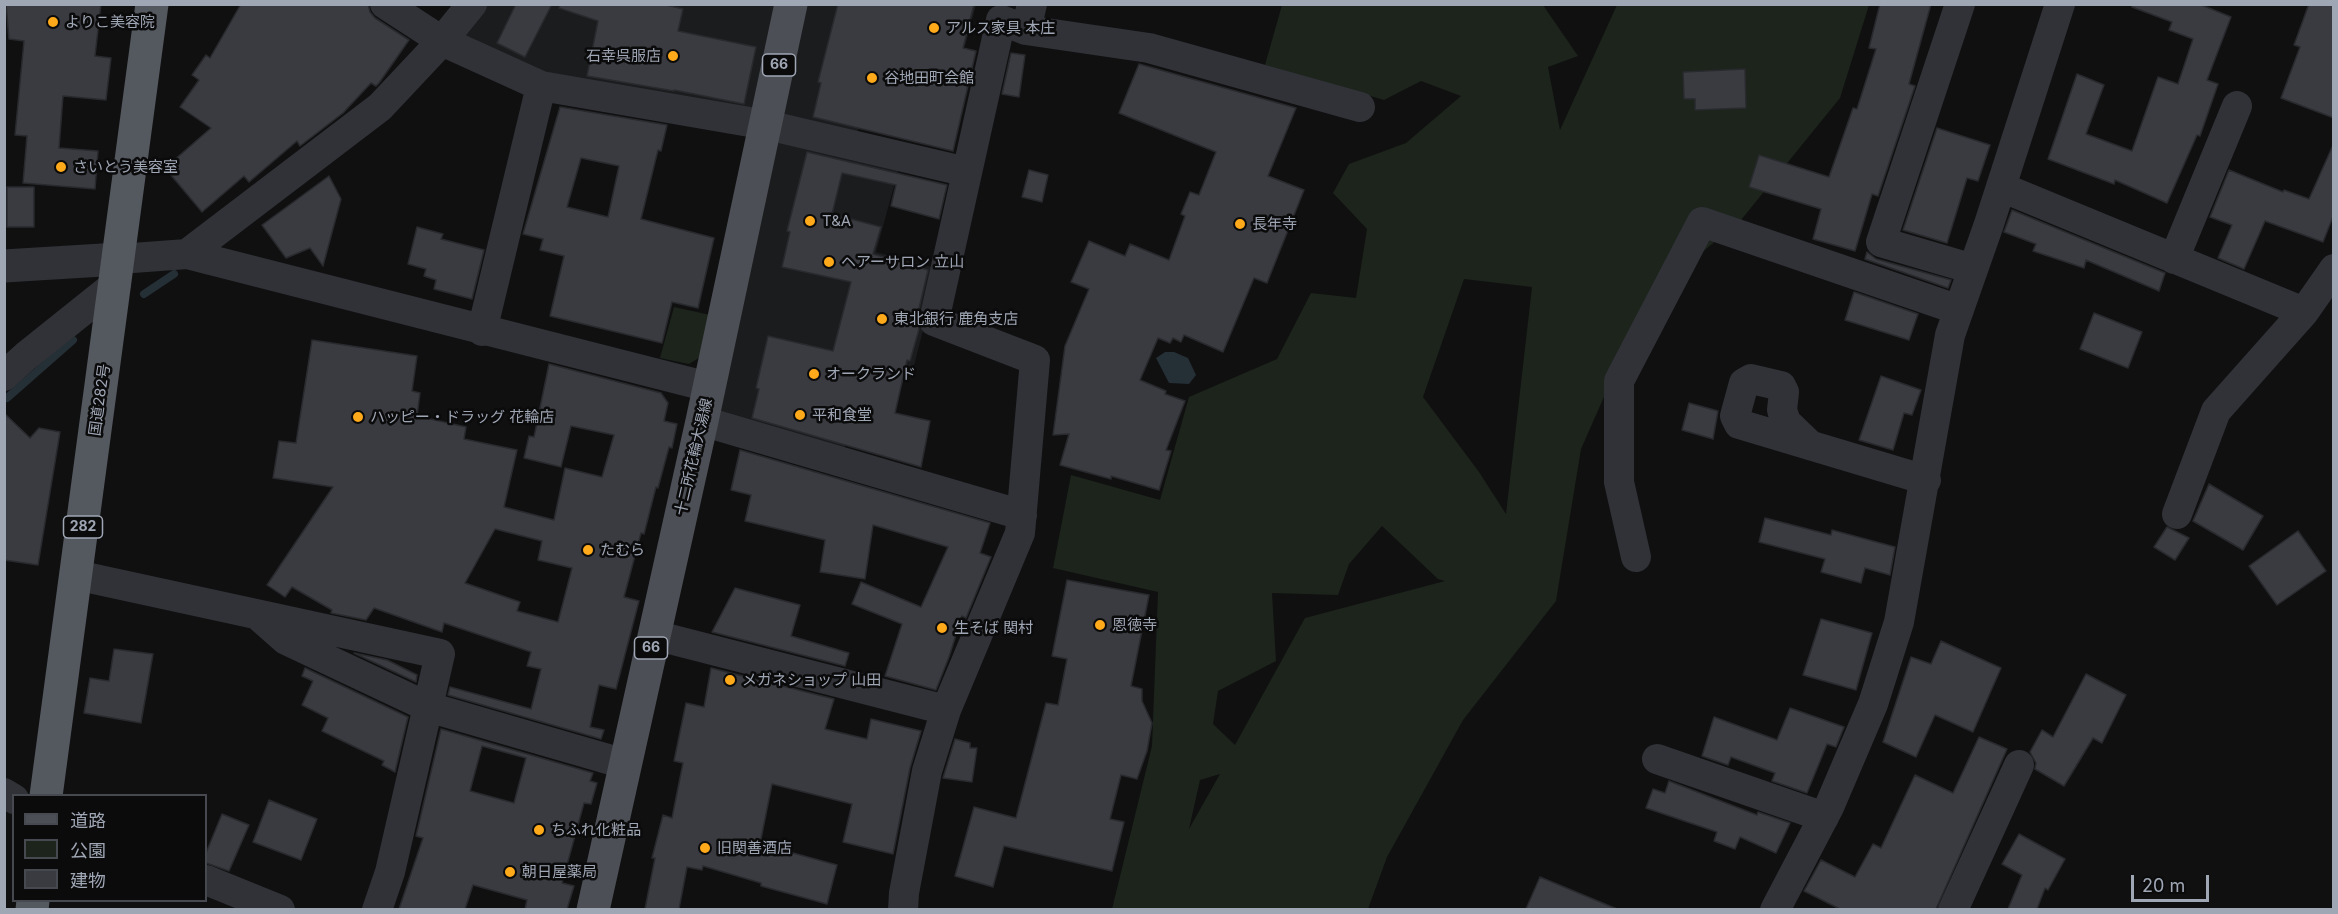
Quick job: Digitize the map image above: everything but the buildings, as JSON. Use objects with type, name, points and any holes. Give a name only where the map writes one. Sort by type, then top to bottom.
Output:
[{"type":"highway","name":"国道282号","points":[[46,794],[152,4]]},
{"type":"main road","name":"十二所花輪大湯線","points":[[593,909],[767,125],[791,4]]},
{"type":"street","points":[[385,4],[442,41],[542,86],[767,125],[967,172]]},
{"type":"street","points":[[4,266],[117,271],[187,254],[380,106],[442,41],[472,4]]},
{"type":"street","points":[[1960,4],[1881,242],[1973,269]]},
{"type":"street","points":[[1782,908],[1873,704],[1899,622],[1950,335],[2060,4]]},
{"type":"street","points":[[903,909],[927,771],[946,710],[1020,533],[1022,515],[1035,360],[934,321],[1001,20],[1029,17],[1360,107]]},
{"type":"street","points":[[483,331],[542,86]]},
{"type":"street","points":[[2174,259],[2236,106]]},
{"type":"street","points":[[2001,187],[2304,312]]},
{"type":"street","points":[[1636,557],[1619,482],[1619,381],[1702,222],[1959,310]]},
{"type":"street","points":[[187,254],[709,387]]},
{"type":"street","points":[[2177,514],[2216,411],[2304,312],[2334,269]]},
{"type":"street","points":[[4,376],[117,271]]},
{"type":"street","points":[[702,421],[1022,515]]},
{"type":"street","points":[[1810,445],[1926,480]]},
{"type":"street","points":[[76,575],[440,654],[390,872],[377,909]]},
{"type":"street","points":[[257,614],[286,640],[428,707],[625,764]]},
{"type":"street","points":[[654,635],[946,710]]},
{"type":"street","points":[[1657,759],[1824,817]]},
{"type":"street","points":[[1953,909],[2019,765]]},
{"type":"street","points":[[207,880],[280,909]]},
{"type":"shaded area","points":[[472,5],[976,5],[965,46],[931,38],[867,97],[854,145],[901,160],[876,252],[939,269],[913,369],[875,359],[851,417],[842,462],[702,421],[766,125],[541,86],[442,41]]},
{"type":"shaded area","points":[[1165,352],[1174,352],[1188,358],[1196,375],[1189,384],[1169,383],[1156,358]]},
{"type":"green space","points":[[1282,5],[1543,5],[1578,56],[1548,67],[1560,130],[1617,5],[1869,5],[1840,98],[1741,220],[1648,297],[1581,449],[1556,601],[1463,720],[1387,857],[1368,909],[1112,909],[1152,746],[1158,592],[1053,568],[1071,475],[1160,500],[1189,397],[1277,359],[1311,293],[1356,298],[1367,229],[1333,193],[1349,164],[1406,143],[1461,96],[1421,81],[1384,100],[1265,65]],"holes":[[[1464,279],[1532,287],[1506,514],[1479,472],[1423,397]],[[1382,526],[1438,579],[1445,581],[1305,618],[1235,745],[1213,724],[1218,691],[1276,661],[1272,593],[1338,595],[1349,564]],[[1220,774],[1189,829],[1200,780]]]},
{"type":"green space","points":[[674,307],[715,316],[702,356],[689,364],[660,358]]},
{"type":"waterway","points":[[144,294],[174,274]]},
{"type":"waterway","points":[[7,398],[73,340]]},
{"type":"place","name":"よりこ美容院","points":[[53,22]]},
{"type":"place","name":"アルス家具 本庄","points":[[934,28]]},
{"type":"place","name":"石幸呉服店","points":[[673,56]]},
{"type":"place","name":"谷地田町会館","points":[[872,78]]},
{"type":"place","name":"さいとう美容室","points":[[61,167]]},
{"type":"place","name":"T&A","points":[[810,221]]},
{"type":"place","name":"長年寺","points":[[1240,224]]},
{"type":"place","name":"ヘアーサロン 立山","points":[[829,262]]},
{"type":"place","name":"東北銀行 鹿角支店","points":[[882,319]]},
{"type":"place","name":"オークランド","points":[[814,374]]},
{"type":"place","name":"平和食堂","points":[[800,415]]},
{"type":"place","name":"ハッピー・ドラッグ 花輪店","points":[[358,417]]},
{"type":"place","name":"たむら","points":[[588,550]]},
{"type":"place","name":"恩徳寺","points":[[1100,625]]},
{"type":"place","name":"生そば 関村","points":[[942,628]]},
{"type":"place","name":"メガネショップ 山田","points":[[730,680]]},
{"type":"place","name":"ちふれ化粧品","points":[[539,830]]},
{"type":"place","name":"旧関善酒店","points":[[705,848]]},
{"type":"place","name":"朝日屋薬局","points":[[510,872]]}]
